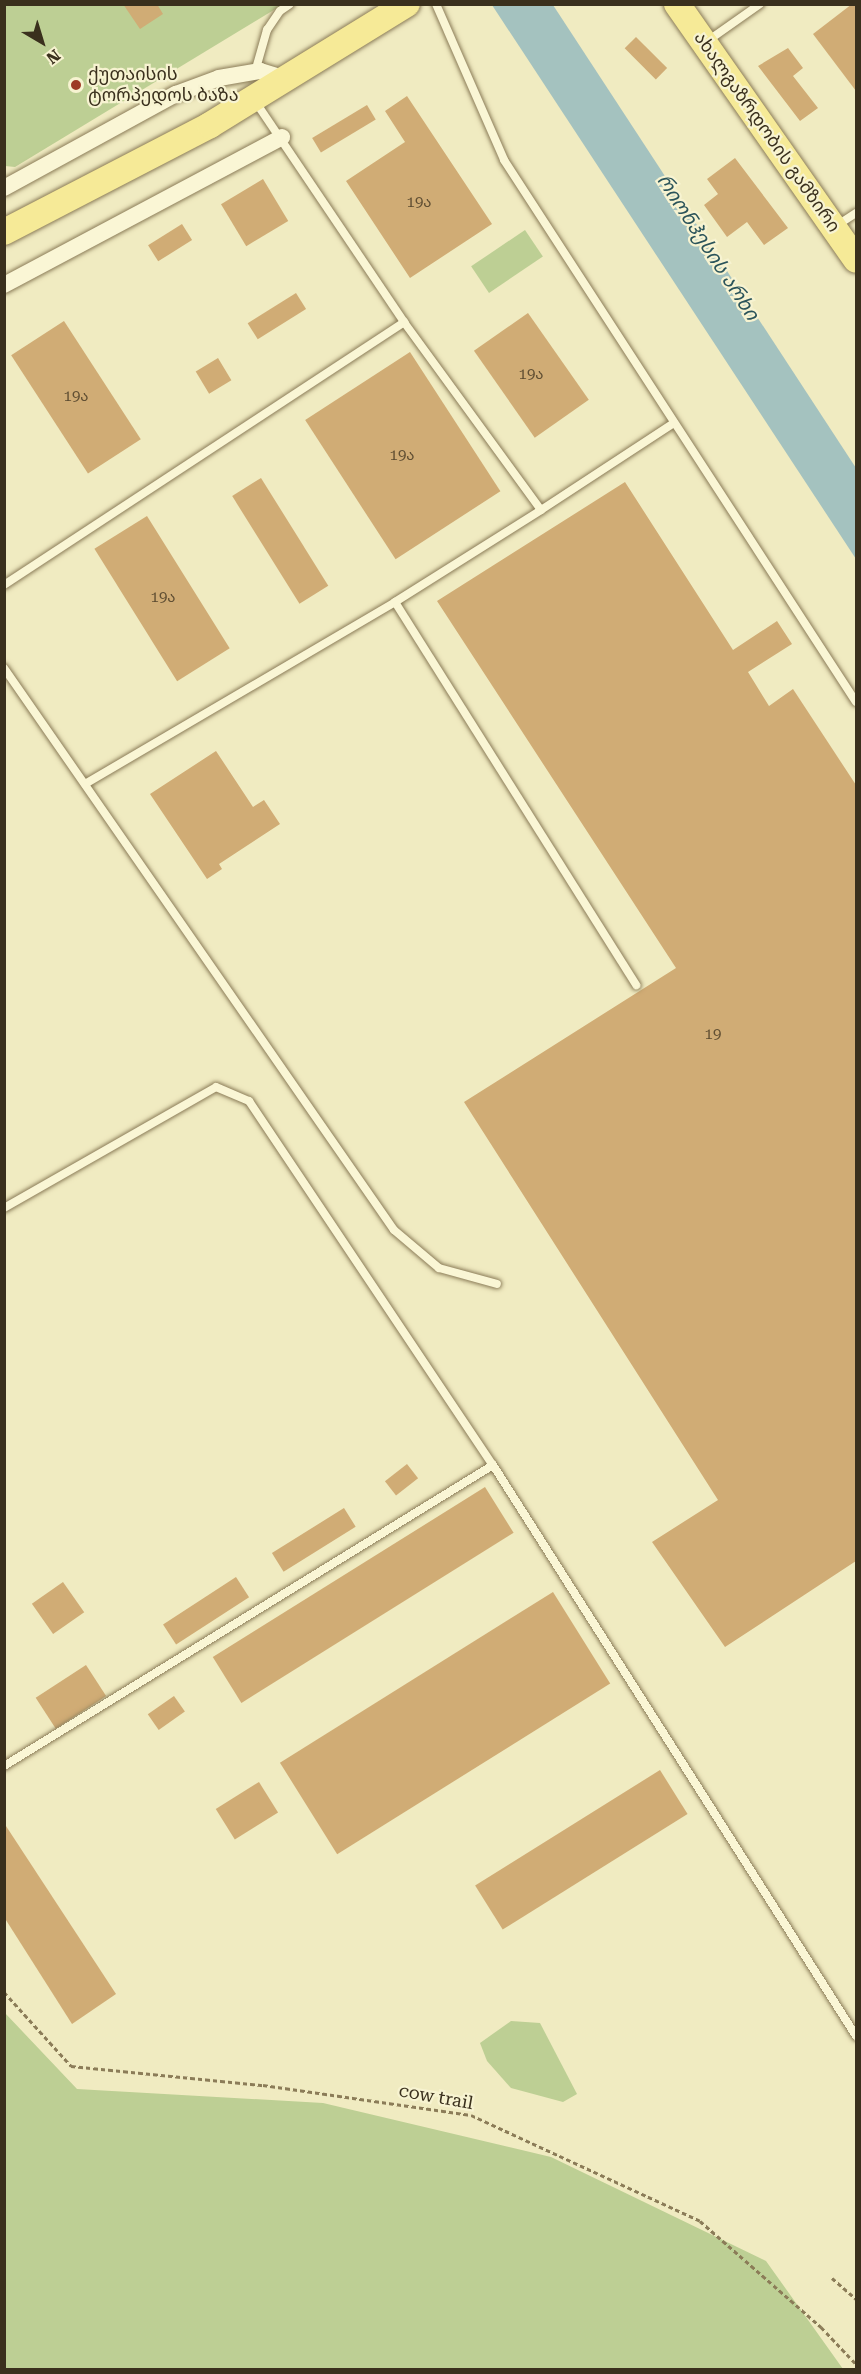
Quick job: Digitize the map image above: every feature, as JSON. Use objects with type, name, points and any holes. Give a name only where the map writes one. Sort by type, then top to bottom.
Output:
[{"type":"main road","points":[[4,232],[254,100],[407,4]]},
{"type":"main road","name":"ახალგაზრდობის გამზირი","points":[[677,4],[856,260]]},
{"type":"street","points":[[4,188],[176,94],[219,78],[255,72],[287,79]]},
{"type":"street","points":[[4,285],[282,137]]},
{"type":"lane","points":[[255,72],[267,30],[280,11],[290,4]]},
{"type":"lane","points":[[436,4],[504,160],[856,702]]},
{"type":"lane","points":[[705,43],[760,4]]},
{"type":"lane","points":[[254,100],[282,137],[404,322],[541,510]]},
{"type":"lane","points":[[834,228],[856,213]]},
{"type":"lane","points":[[4,585],[404,322]]},
{"type":"lane","points":[[85,784],[395,602],[674,423]]},
{"type":"lane","points":[[395,602],[636,984]]},
{"type":"lane","points":[[4,668],[394,1230],[439,1268],[497,1284]]},
{"type":"lane","points":[[4,1208],[216,1087],[249,1101],[493,1465],[856,2036]]},
{"type":"lane","points":[[4,1767],[493,1465]]},
{"type":"path","name":"cow trail","points":[[4,1992],[71,2066],[263,2085],[471,2115],[700,2221],[821,2327],[856,2364]]},
{"type":"path","points":[[832,2278],[856,2300]]},
{"type":"green space","name":"ქუთაისის ტორპედოს ბაზა","points":[[5,5],[282,5],[15,167],[5,166]]},
{"type":"green space","points":[[525,230],[543,257],[489,293],[471,266]]},
{"type":"green space","points":[[5,2013],[77,2089],[323,2103],[551,2157],[766,2261],[843,2369],[5,2369]]},
{"type":"green space","points":[[511,2021],[540,2023],[577,2094],[563,2102],[511,2088],[487,2061],[480,2043]]},
{"type":"water","name":"რიონჰესის არხი","points":[[492,5],[553,5],[856,468],[856,559]]},
{"type":"building","points":[[123,4],[157,4],[163,14],[140,29]]},
{"type":"building","points":[[852,4],[856,4],[856,91],[813,34]]},
{"type":"building","points":[[636,37],[667,68],[656,79],[625,48]]},
{"type":"building","points":[[788,48],[803,68],[793,76],[818,108],[800,121],[758,66]]},
{"type":"building","points":[[407,96],[492,224],[410,278],[346,181],[405,142],[385,111]]},
{"type":"building","points":[[367,105],[376,120],[321,153],[312,138]]},
{"type":"building","points":[[735,158],[788,228],[764,245],[747,222],[727,237],[704,205],[718,194],[707,179]]},
{"type":"building","points":[[263,179],[288,221],[246,246],[221,204]]},
{"type":"building","points":[[182,224],[192,240],[158,261],[148,245]]},
{"type":"building","points":[[296,293],[306,309],[258,339],[248,323]]},
{"type":"building","points":[[528,313],[589,400],[535,438],[474,351]]},
{"type":"building","points":[[64,321],[141,439],[88,474],[11,355]]},
{"type":"building","points":[[410,352],[500,491],[396,559],[305,420]]},
{"type":"building","points":[[218,358],[231,380],[209,394],[196,371]]},
{"type":"building","points":[[261,478],[328,586],[299,604],[232,496]]},
{"type":"building","points":[[625,482],[733,650],[777,621],[792,644],[748,672],[769,706],[793,689],[856,785],[856,1561],[725,1647],[652,1542],[718,1500],[464,1102],[676,968],[437,601]]},
{"type":"building","points":[[147,516],[230,648],[177,681],[94,549]]},
{"type":"building","points":[[216,751],[253,807],[264,800],[280,824],[219,864],[222,869],[207,879],[150,794]]},
{"type":"building","points":[[407,1464],[418,1478],[396,1495],[385,1481]]},
{"type":"building","points":[[485,1487],[514,1533],[241,1703],[213,1657]]},
{"type":"building","points":[[344,1508],[356,1527],[284,1572],[272,1553]]},
{"type":"building","points":[[236,1577],[249,1597],[176,1645],[163,1624]]},
{"type":"building","points":[[63,1582],[84,1612],[53,1634],[32,1604]]},
{"type":"building","points":[[553,1592],[610,1684],[337,1854],[280,1763]]},
{"type":"building","points":[[86,1665],[106,1696],[56,1729],[36,1698]]},
{"type":"building","points":[[174,1696],[185,1712],[159,1730],[148,1714]]},
{"type":"building","points":[[660,1770],[688,1814],[503,1930],[475,1886]]},
{"type":"building","points":[[259,1782],[278,1813],[235,1840],[216,1809]]},
{"type":"building","points":[[4,1823],[116,1994],[72,2024],[4,1917]]},
{"type":"place","name":"ქუთაისის ტორპედოს ბაზა","points":[[76,85]]}]
